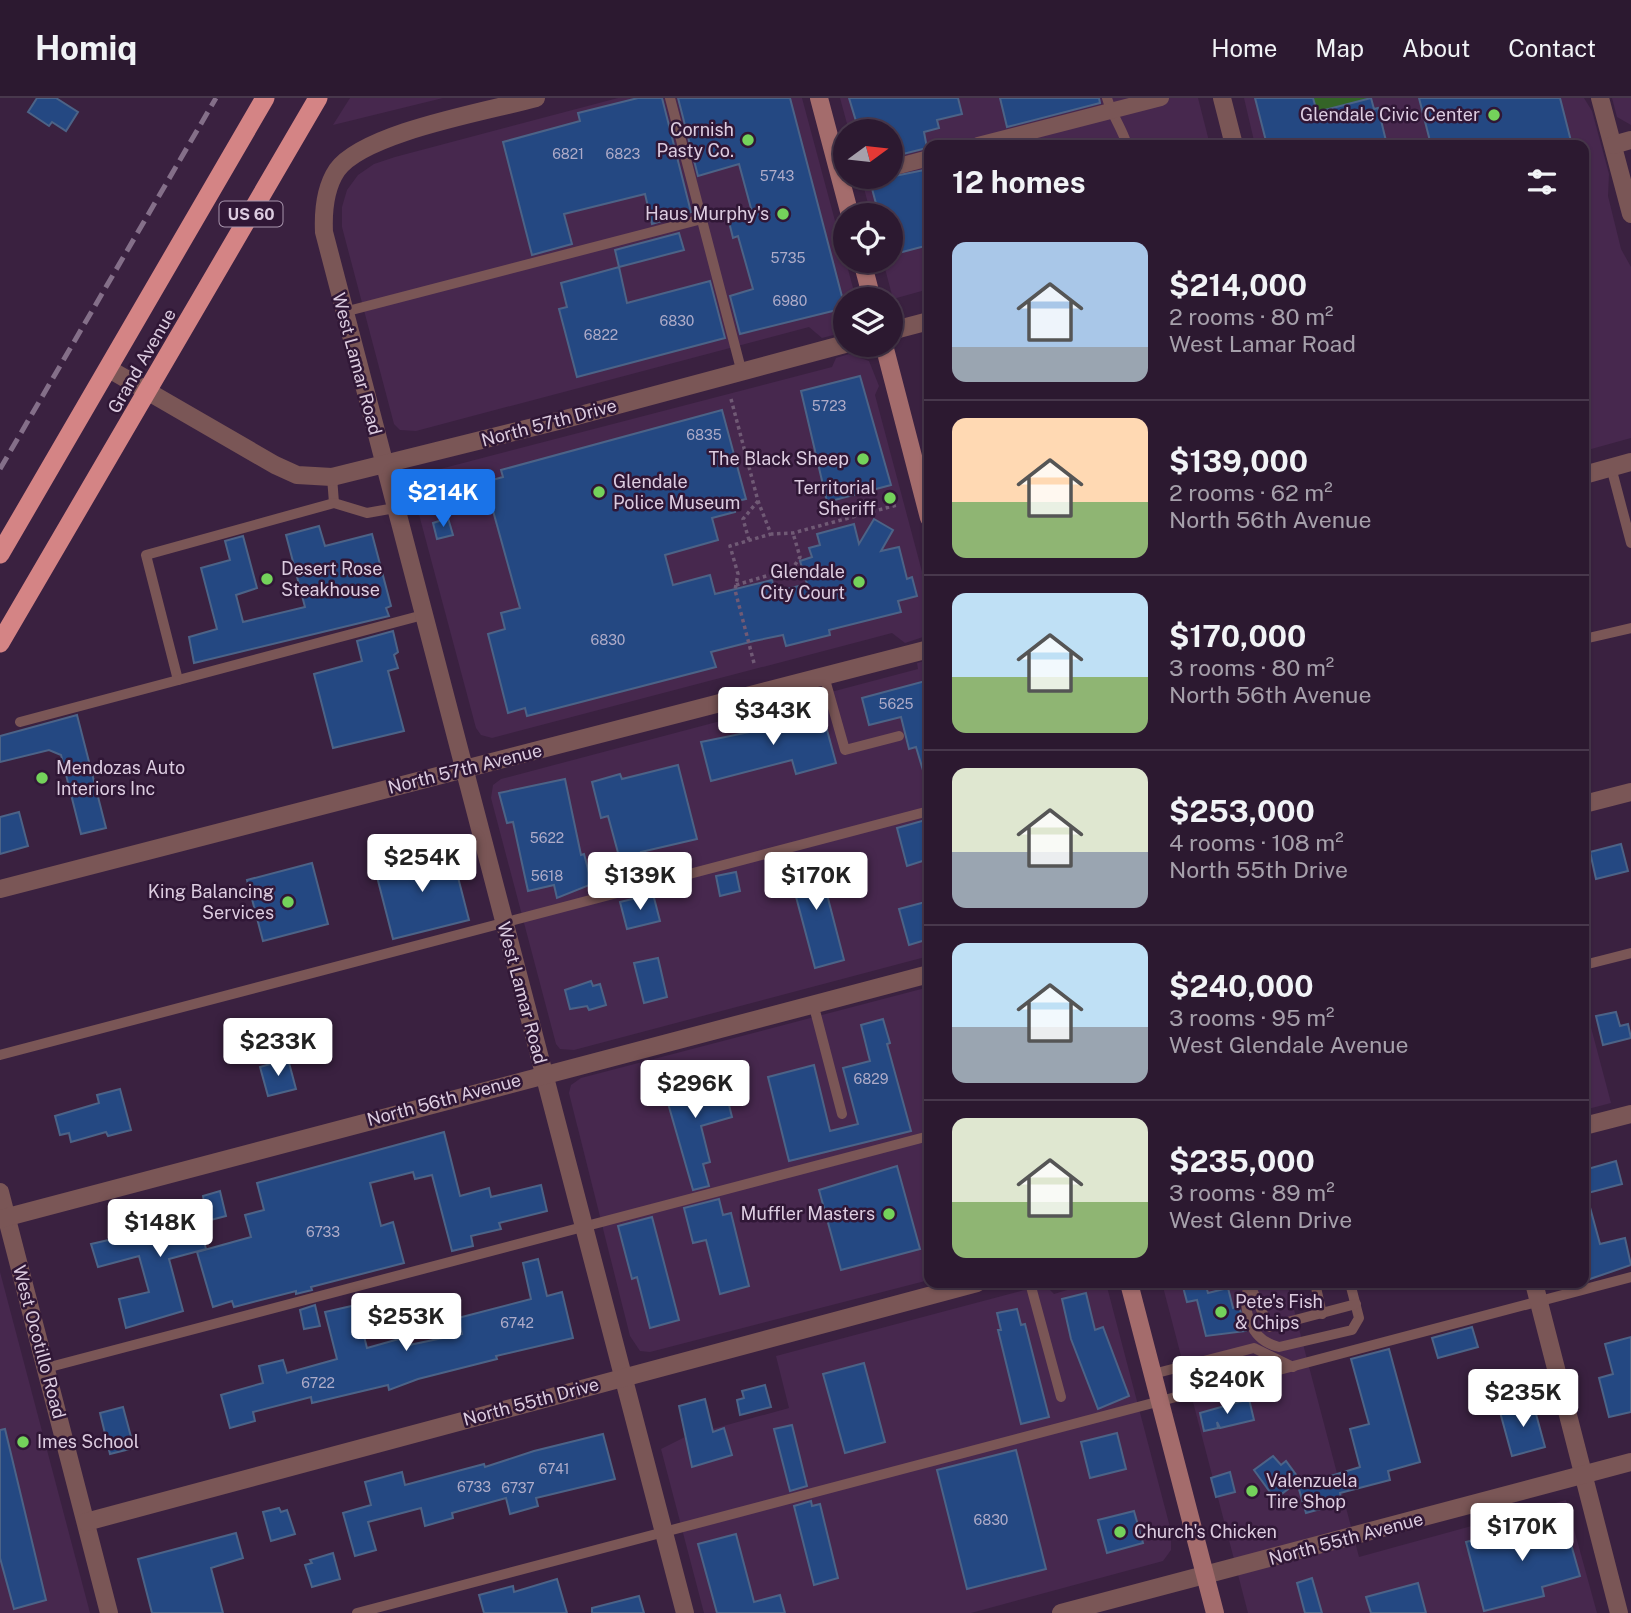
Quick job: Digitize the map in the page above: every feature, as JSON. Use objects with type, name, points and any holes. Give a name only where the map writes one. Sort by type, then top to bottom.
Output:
[{"type":"highway","name":"Grand Avenue","points":[[0,554],[265,98]]},
{"type":"highway","name":"Grand Avenue","points":[[0,643],[318,98]]},
{"type":"main road","points":[[820,98],[833,134]]},
{"type":"main road","points":[[888,357],[924,482]]},
{"type":"main road","points":[[1130,1288],[1215,1613]]},
{"type":"street","points":[[480,105],[536,98]]},
{"type":"street","points":[[994,140],[1109,104],[1161,98]]},
{"type":"street","points":[[1222,98],[1233,140]]},
{"type":"street","points":[[1601,98],[1631,214]]},
{"type":"street","name":"West Lamar Road","points":[[480,105],[356,152],[337,170],[326,197],[324,232],[685,1613]]},
{"type":"street","points":[[1613,145],[1631,140]]},
{"type":"street","points":[[903,165],[924,159]]},
{"type":"street","points":[[903,328],[924,322]]},
{"type":"street","name":"North 57th Drive","points":[[109,369],[275,465],[298,475],[332,477],[385,466],[833,347]]},
{"type":"street","points":[[1589,474],[1631,462]]},
{"type":"street","name":"North 57th Avenue","points":[[0,889],[924,650]]},
{"type":"street","points":[[1589,803],[1631,792]]},
{"type":"street","name":"North 56th Avenue","points":[[3,1218],[543,1073],[924,975]]},
{"type":"street","points":[[1589,1125],[1631,1114]]},
{"type":"street","name":"West Ocotillo Road","points":[[0,1192],[3,1218],[46,1368],[109,1613]]},
{"type":"street","name":"North 55th Drive","points":[[86,1522],[958,1288]]},
{"type":"street","points":[[1535,1288],[1619,1613]]},
{"type":"street","name":"North 55th Avenue","points":[[1061,1613],[1631,1462]]},
{"type":"lane","points":[[670,98],[742,373]]},
{"type":"lane","points":[[1109,104],[1114,123],[1122,129],[1125,140]]},
{"type":"lane","points":[[344,312],[702,219]]},
{"type":"lane","points":[[1611,467],[1631,543]]},
{"type":"lane","points":[[332,477],[334,503]]},
{"type":"lane","points":[[178,680],[146,555],[334,503],[367,513],[395,508]]},
{"type":"lane","points":[[20,722],[423,615]]},
{"type":"lane","points":[[1589,638],[1631,628]]},
{"type":"lane","points":[[824,676],[845,750],[899,736]]},
{"type":"lane","points":[[0,1055],[924,812]]},
{"type":"lane","points":[[1589,964],[1631,953]]},
{"type":"lane","points":[[813,1003],[842,1114]]},
{"type":"lane","points":[[46,1368],[924,1137]]},
{"type":"lane","points":[[357,1613],[1631,1277]]},
{"type":"lane","points":[[1031,1288],[1061,1397]]},
{"type":"lane","points":[[1248,1288],[1245,1300],[1256,1335],[1267,1344],[1279,1347],[1352,1330],[1359,1318],[1351,1288]]},
{"type":"lane","points":[[1251,1288],[1269,1326],[1356,1304]]},
{"type":"lane","points":[[1316,1288],[1322,1314]]},
{"type":"lane","points":[[1153,1374],[1254,1348],[1293,1367]]},
{"type":"path","points":[[731,399],[758,501],[771,534]]},
{"type":"path","points":[[749,540],[743,519],[758,501]]},
{"type":"path","points":[[754,663],[736,584],[738,574],[730,546],[771,534],[793,533],[897,505]]},
{"type":"path","points":[[736,584],[793,568],[800,557],[793,533]]},
{"type":"shaded area","points":[[350,98],[443,98],[333,125]]},
{"type":"shaded area","points":[[618,98],[802,98],[833,213],[833,273],[849,273],[853,287],[833,287],[833,335],[822,338],[809,327],[416,431],[400,430],[394,424],[342,227],[342,207],[347,190],[358,175],[374,164]]},
{"type":"shaded area","points":[[840,98],[1198,98],[1209,140],[924,140],[924,290],[903,296],[903,287],[890,287],[886,273],[903,273],[903,203],[868,203],[864,189],[903,189],[903,119],[846,119]]},
{"type":"shaded area","points":[[1244,98],[1584,98],[1592,111],[1609,174],[1608,196],[1621,249],[1631,267],[1631,438],[1589,450],[1589,140],[1254,140]]},
{"type":"shaded area","points":[[1612,98],[1631,98],[1631,125],[1617,117]]},
{"type":"shaded area","points":[[839,357],[858,357],[869,361],[879,386],[875,395],[924,579],[924,637],[905,643],[892,633],[492,738],[481,735],[476,728],[413,492],[414,481],[421,474],[832,367]]},
{"type":"shaded area","points":[[924,661],[924,957],[574,1050],[560,1049],[556,1044],[491,798],[493,785],[501,779],[918,669],[917,663]]},
{"type":"shaded area","points":[[924,988],[924,1281],[650,1352],[640,1351],[630,1336],[569,1093],[571,1085],[581,1078]]},
{"type":"shaded area","points":[[1589,1020],[1611,1103],[1589,1109]]},
{"type":"shaded area","name":"Imes School","points":[[0,1272],[90,1613],[0,1613]]},
{"type":"shaded area","points":[[1032,1288],[1048,1288],[1054,1294],[1074,1288],[1107,1288],[1171,1531],[1171,1550],[1163,1561],[971,1613],[704,1613],[661,1449],[687,1436],[789,1408],[776,1356]]},
{"type":"shaded area","points":[[1163,1288],[1288,1288],[1359,1557],[1566,1500],[1597,1613],[1248,1613]]},
{"type":"green space","points":[[1313,98],[1372,98],[1317,112]]},
{"type":"building","points":[[37,98],[56,98],[78,112],[66,131],[52,122],[49,126],[28,112]]},
{"type":"building","points":[[638,98],[662,98],[691,212],[652,224],[645,194],[564,214],[572,244],[532,255],[503,142],[580,121],[578,113]]},
{"type":"building","points":[[678,98],[790,98],[833,262],[833,273],[836,273],[840,287],[833,287],[833,311],[740,334],[730,296],[753,289],[738,236],[733,238],[728,218],[752,212],[739,164],[698,176]]},
{"type":"building","points":[[849,98],[958,98],[962,114],[937,120],[939,128],[924,132],[924,149],[903,154],[903,119],[855,119]]},
{"type":"building","points":[[1000,98],[1099,98],[1100,103],[1007,127]]},
{"type":"building","points":[[1255,98],[1313,98],[1317,112],[1371,98],[1374,109],[1378,108],[1386,140],[1266,140]]},
{"type":"building","name":"Glendale Civic Center","points":[[1419,98],[1560,98],[1571,140],[1430,140]]},
{"type":"building","points":[[924,170],[924,246],[903,252],[903,203],[876,203],[872,189],[903,189],[903,174]]},
{"type":"building","points":[[679,233],[684,250],[619,267],[615,250]]},
{"type":"building","points":[[619,267],[627,303],[710,281],[725,338],[577,377],[559,309],[567,307],[561,283]]},
{"type":"building","points":[[860,376],[891,485],[827,502],[801,391]]},
{"type":"building","points":[[722,410],[746,499],[733,502],[735,512],[712,518],[718,540],[665,555],[673,585],[710,575],[715,594],[772,580],[775,592],[807,584],[800,561],[812,557],[809,548],[820,545],[817,534],[854,524],[859,544],[874,519],[893,530],[881,551],[899,547],[907,579],[912,577],[917,596],[898,601],[901,612],[829,630],[830,635],[786,646],[783,635],[754,641],[711,652],[716,667],[527,716],[525,708],[508,713],[488,634],[505,629],[501,613],[520,608],[485,482],[503,477],[501,470]]},
{"type":"building","points":[[448,518],[453,535],[437,539],[433,523]]},
{"type":"building","points":[[319,526],[325,546],[372,534],[391,606],[386,608],[389,616],[194,663],[189,637],[217,629],[201,568],[230,560],[225,541],[243,536],[257,588],[236,595],[243,622],[305,607],[286,535]]},
{"type":"building","points":[[393,631],[398,652],[394,655],[398,668],[388,671],[404,731],[333,748],[314,674],[362,661],[357,641]]},
{"type":"building","points":[[924,681],[924,774],[916,747],[909,749],[901,717],[869,725],[862,698]]},
{"type":"building","points":[[821,708],[836,763],[796,774],[792,760],[711,781],[701,742],[783,725],[782,719]]},
{"type":"building","points":[[77,715],[106,828],[81,834],[61,755],[49,750],[0,762],[0,736]]},
{"type":"building","points":[[678,765],[697,839],[641,852],[645,865],[623,871],[608,816],[601,818],[592,782],[620,774],[622,779]]},
{"type":"building","points":[[565,779],[581,855],[584,854],[592,884],[557,898],[554,885],[528,891],[513,822],[507,823],[499,793]]},
{"type":"building","points":[[19,812],[28,846],[0,854],[0,817]]},
{"type":"building","points":[[924,820],[924,861],[907,866],[897,828]]},
{"type":"building","points":[[1621,844],[1628,871],[1596,879],[1590,852]]},
{"type":"building","points":[[451,850],[469,920],[393,939],[375,869]]},
{"type":"building","points":[[817,856],[844,960],[815,968],[787,863]]},
{"type":"building","name":"King Balancing Services","points":[[312,863],[328,924],[263,941],[247,880]]},
{"type":"building","points":[[736,872],[740,891],[720,896],[716,876]]},
{"type":"building","points":[[653,894],[660,921],[627,929],[620,902]]},
{"type":"building","points":[[924,902],[924,940],[909,945],[899,909]]},
{"type":"building","points":[[658,958],[667,997],[644,1003],[634,963]]},
{"type":"building","points":[[591,981],[593,986],[600,984],[606,1005],[589,1010],[587,1006],[570,1009],[565,990]]},
{"type":"building","points":[[1616,1012],[1620,1026],[1628,1024],[1631,1038],[1603,1045],[1596,1016]]},
{"type":"building","points":[[883,1019],[890,1043],[887,1044],[911,1131],[789,1161],[768,1077],[814,1065],[830,1131],[858,1124],[843,1068],[870,1061],[861,1025]]},
{"type":"building","points":[[288,1059],[296,1089],[268,1096],[260,1067]]},
{"type":"building","points":[[693,1071],[699,1092],[724,1085],[732,1117],[701,1126],[710,1162],[703,1164],[709,1186],[693,1190],[661,1079]]},
{"type":"building","points":[[120,1089],[131,1130],[108,1136],[106,1132],[71,1142],[69,1133],[60,1135],[55,1116],[99,1103],[97,1095]]},
{"type":"building","points":[[444,1132],[460,1196],[489,1188],[491,1197],[541,1185],[547,1211],[499,1223],[501,1229],[471,1236],[473,1246],[452,1251],[432,1175],[415,1179],[413,1172],[370,1183],[381,1226],[393,1222],[404,1263],[311,1287],[312,1290],[296,1294],[296,1291],[234,1307],[232,1301],[213,1307],[197,1252],[251,1237],[245,1215],[264,1210],[257,1183]]},
{"type":"building","points":[[1616,1161],[1622,1184],[1589,1193],[1589,1169]]},
{"type":"building","points":[[897,1166],[920,1249],[841,1270],[819,1190]]},
{"type":"building","points":[[220,1191],[226,1216],[199,1223],[206,1249],[169,1259],[183,1311],[126,1328],[119,1299],[149,1292],[139,1256],[98,1267],[91,1244],[178,1224],[174,1209],[204,1202],[203,1196]]},
{"type":"building","points":[[719,1199],[723,1215],[731,1213],[749,1286],[720,1294],[706,1240],[693,1243],[684,1208]]},
{"type":"building","points":[[1589,1204],[1600,1244],[1625,1238],[1631,1265],[1589,1279]]},
{"type":"building","points":[[652,1217],[679,1320],[650,1328],[637,1277],[632,1279],[618,1226]]},
{"type":"building","points":[[538,1259],[547,1296],[562,1292],[573,1338],[496,1356],[497,1359],[418,1379],[389,1390],[388,1385],[312,1403],[311,1397],[253,1412],[255,1421],[230,1428],[221,1395],[263,1383],[259,1366],[283,1360],[287,1373],[337,1359],[325,1312],[356,1305],[367,1348],[406,1337],[409,1345],[462,1334],[458,1318],[531,1299],[523,1263]]},
{"type":"building","name":"Pete's Fish & Chips","points":[[1183,1288],[1206,1288],[1208,1293],[1228,1288],[1233,1308],[1239,1306],[1246,1331],[1206,1336],[1197,1300],[1187,1302]]},
{"type":"building","points":[[1086,1293],[1095,1330],[1103,1327],[1129,1396],[1098,1409],[1071,1339],[1062,1299]]},
{"type":"building","points":[[315,1305],[320,1326],[304,1329],[300,1310]]},
{"type":"building","points":[[1017,1309],[1021,1325],[1025,1324],[1049,1417],[1021,1424],[998,1330],[1001,1330],[997,1313]]},
{"type":"building","points":[[1472,1327],[1478,1347],[1438,1358],[1432,1338]]},
{"type":"building","points":[[1631,1337],[1631,1412],[1609,1417],[1599,1378],[1613,1374],[1605,1344]]},
{"type":"building","points":[[1389,1349],[1420,1462],[1388,1471],[1390,1480],[1340,1493],[1342,1503],[1306,1513],[1298,1486],[1360,1467],[1350,1429],[1369,1424],[1351,1359]]},
{"type":"building","points":[[864,1363],[885,1442],[845,1453],[823,1374]]},
{"type":"building","points":[[765,1385],[771,1407],[740,1415],[737,1400],[744,1398],[742,1391]]},
{"type":"building","points":[[705,1399],[713,1432],[724,1428],[732,1455],[692,1467],[679,1406]]},
{"type":"building","points":[[1249,1399],[1254,1420],[1220,1428],[1217,1422],[1218,1428],[1204,1431],[1200,1413]]},
{"type":"building","points":[[1533,1403],[1545,1447],[1512,1456],[1500,1412]]},
{"type":"building","points":[[123,1407],[134,1448],[110,1454],[100,1413]]},
{"type":"building","points":[[792,1425],[807,1486],[790,1491],[774,1429]]},
{"type":"building","points":[[5,1429],[46,1600],[14,1609],[0,1558],[0,1430]]},
{"type":"building","points":[[1117,1433],[1126,1469],[1090,1478],[1081,1442]]},
{"type":"building","points":[[603,1434],[615,1479],[536,1498],[538,1506],[510,1514],[506,1498],[452,1513],[453,1518],[425,1526],[421,1508],[368,1522],[376,1550],[355,1556],[343,1513],[371,1505],[365,1482],[402,1472],[405,1485],[484,1464],[485,1467],[534,1451]]},
{"type":"building","points":[[1016,1450],[1046,1569],[967,1589],[937,1470]]},
{"type":"building","points":[[1273,1456],[1281,1465],[1286,1461],[1300,1480],[1275,1499],[1254,1470]]},
{"type":"building","points":[[1230,1472],[1235,1492],[1216,1497],[1211,1478]]},
{"type":"building","points":[[811,1501],[812,1506],[820,1504],[838,1578],[814,1585],[794,1506]]},
{"type":"building","points":[[279,1508],[281,1512],[287,1510],[295,1534],[271,1541],[263,1512]]},
{"type":"building","name":"Church's Chicken","points":[[1134,1511],[1143,1543],[1107,1553],[1098,1520]]},
{"type":"building","points":[[1563,1516],[1580,1576],[1542,1587],[1544,1596],[1484,1611],[1466,1542]]},
{"type":"building","points":[[236,1533],[243,1558],[211,1568],[223,1613],[152,1613],[138,1559]]},
{"type":"building","points":[[736,1534],[754,1602],[780,1595],[785,1613],[717,1613],[698,1544]]},
{"type":"building","points":[[333,1553],[340,1579],[312,1587],[305,1565],[312,1563],[310,1560]]},
{"type":"building","points":[[1312,1578],[1322,1613],[1305,1613],[1297,1583]]},
{"type":"building","points":[[557,1579],[567,1613],[484,1613],[479,1595],[513,1586],[514,1592]]},
{"type":"building","points":[[1418,1583],[1426,1613],[1371,1613],[1366,1597]]},
{"type":"building","points":[[639,1596],[644,1613],[592,1613],[592,1608]]},
{"type":"railway","points":[[0,469],[216,98]]},
{"type":"place","name":"Glendale Civic Center","points":[[1494,115]]},
{"type":"place","name":"Cornish Pasty Co.","points":[[748,140]]},
{"type":"place","name":"Haus Murphy's","points":[[783,214]]},
{"type":"place","name":"The Black Sheep","points":[[863,459]]},
{"type":"place","name":"Glendale Police Museum","points":[[599,492]]},
{"type":"place","name":"Territorial Sheriff","points":[[890,498]]},
{"type":"place","name":"Desert Rose Steakhouse","points":[[267,579]]},
{"type":"place","name":"Glendale City Court","points":[[859,582]]},
{"type":"place","name":"Mendozas Auto Interiors Inc","points":[[42,778]]},
{"type":"place","name":"King Balancing Services","points":[[288,902]]},
{"type":"place","name":"Muffler Masters","points":[[889,1214]]},
{"type":"place","name":"Pete's Fish & Chips","points":[[1221,1312]]},
{"type":"place","name":"Imes School","points":[[23,1442]]},
{"type":"place","name":"Valenzuela Tire Shop","points":[[1252,1491]]},
{"type":"place","name":"Church's Chicken","points":[[1120,1532]]}]
